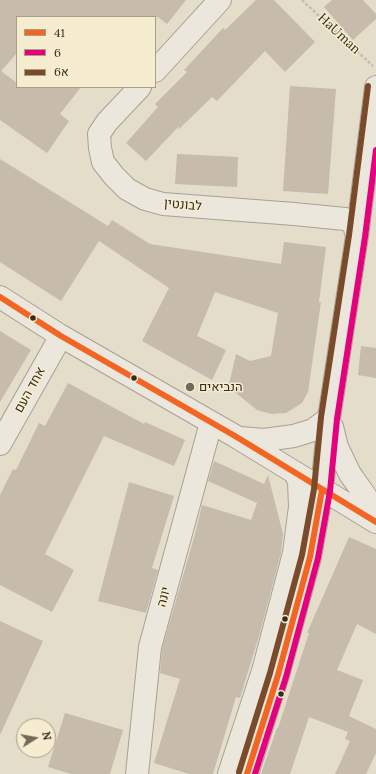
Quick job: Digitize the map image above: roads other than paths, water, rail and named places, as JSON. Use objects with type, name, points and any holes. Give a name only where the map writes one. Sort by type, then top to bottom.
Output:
[{"type":"street","points":[[156,70],[220,0]]},
{"type":"street","points":[[247,774],[278,675],[310,557],[322,490],[329,418],[356,245],[376,87]]},
{"type":"street","name":"לבונטין","points":[[139,88],[108,122],[100,134],[100,148],[103,162],[127,189],[145,199],[163,204],[345,219],[354,225],[356,245]]},
{"type":"street","points":[[365,175],[368,195],[376,209]]},
{"type":"street","points":[[356,245],[376,226]]},
{"type":"street","points":[[0,297],[61,336],[211,424],[235,436],[376,522]]},
{"type":"street","name":"אחד העם","points":[[0,444],[61,336]]},
{"type":"street","points":[[235,436],[245,439],[264,440],[288,438],[313,430],[329,418]]},
{"type":"street","points":[[329,418],[337,447],[350,474],[376,511]]},
{"type":"street","name":"יונה","points":[[137,774],[150,647],[211,424]]},
{"type":"street","points":[[229,774],[263,671],[294,553],[300,507],[300,490],[296,474]]},
{"type":"place","name":"הנביאים","points":[[190,387]]}]
